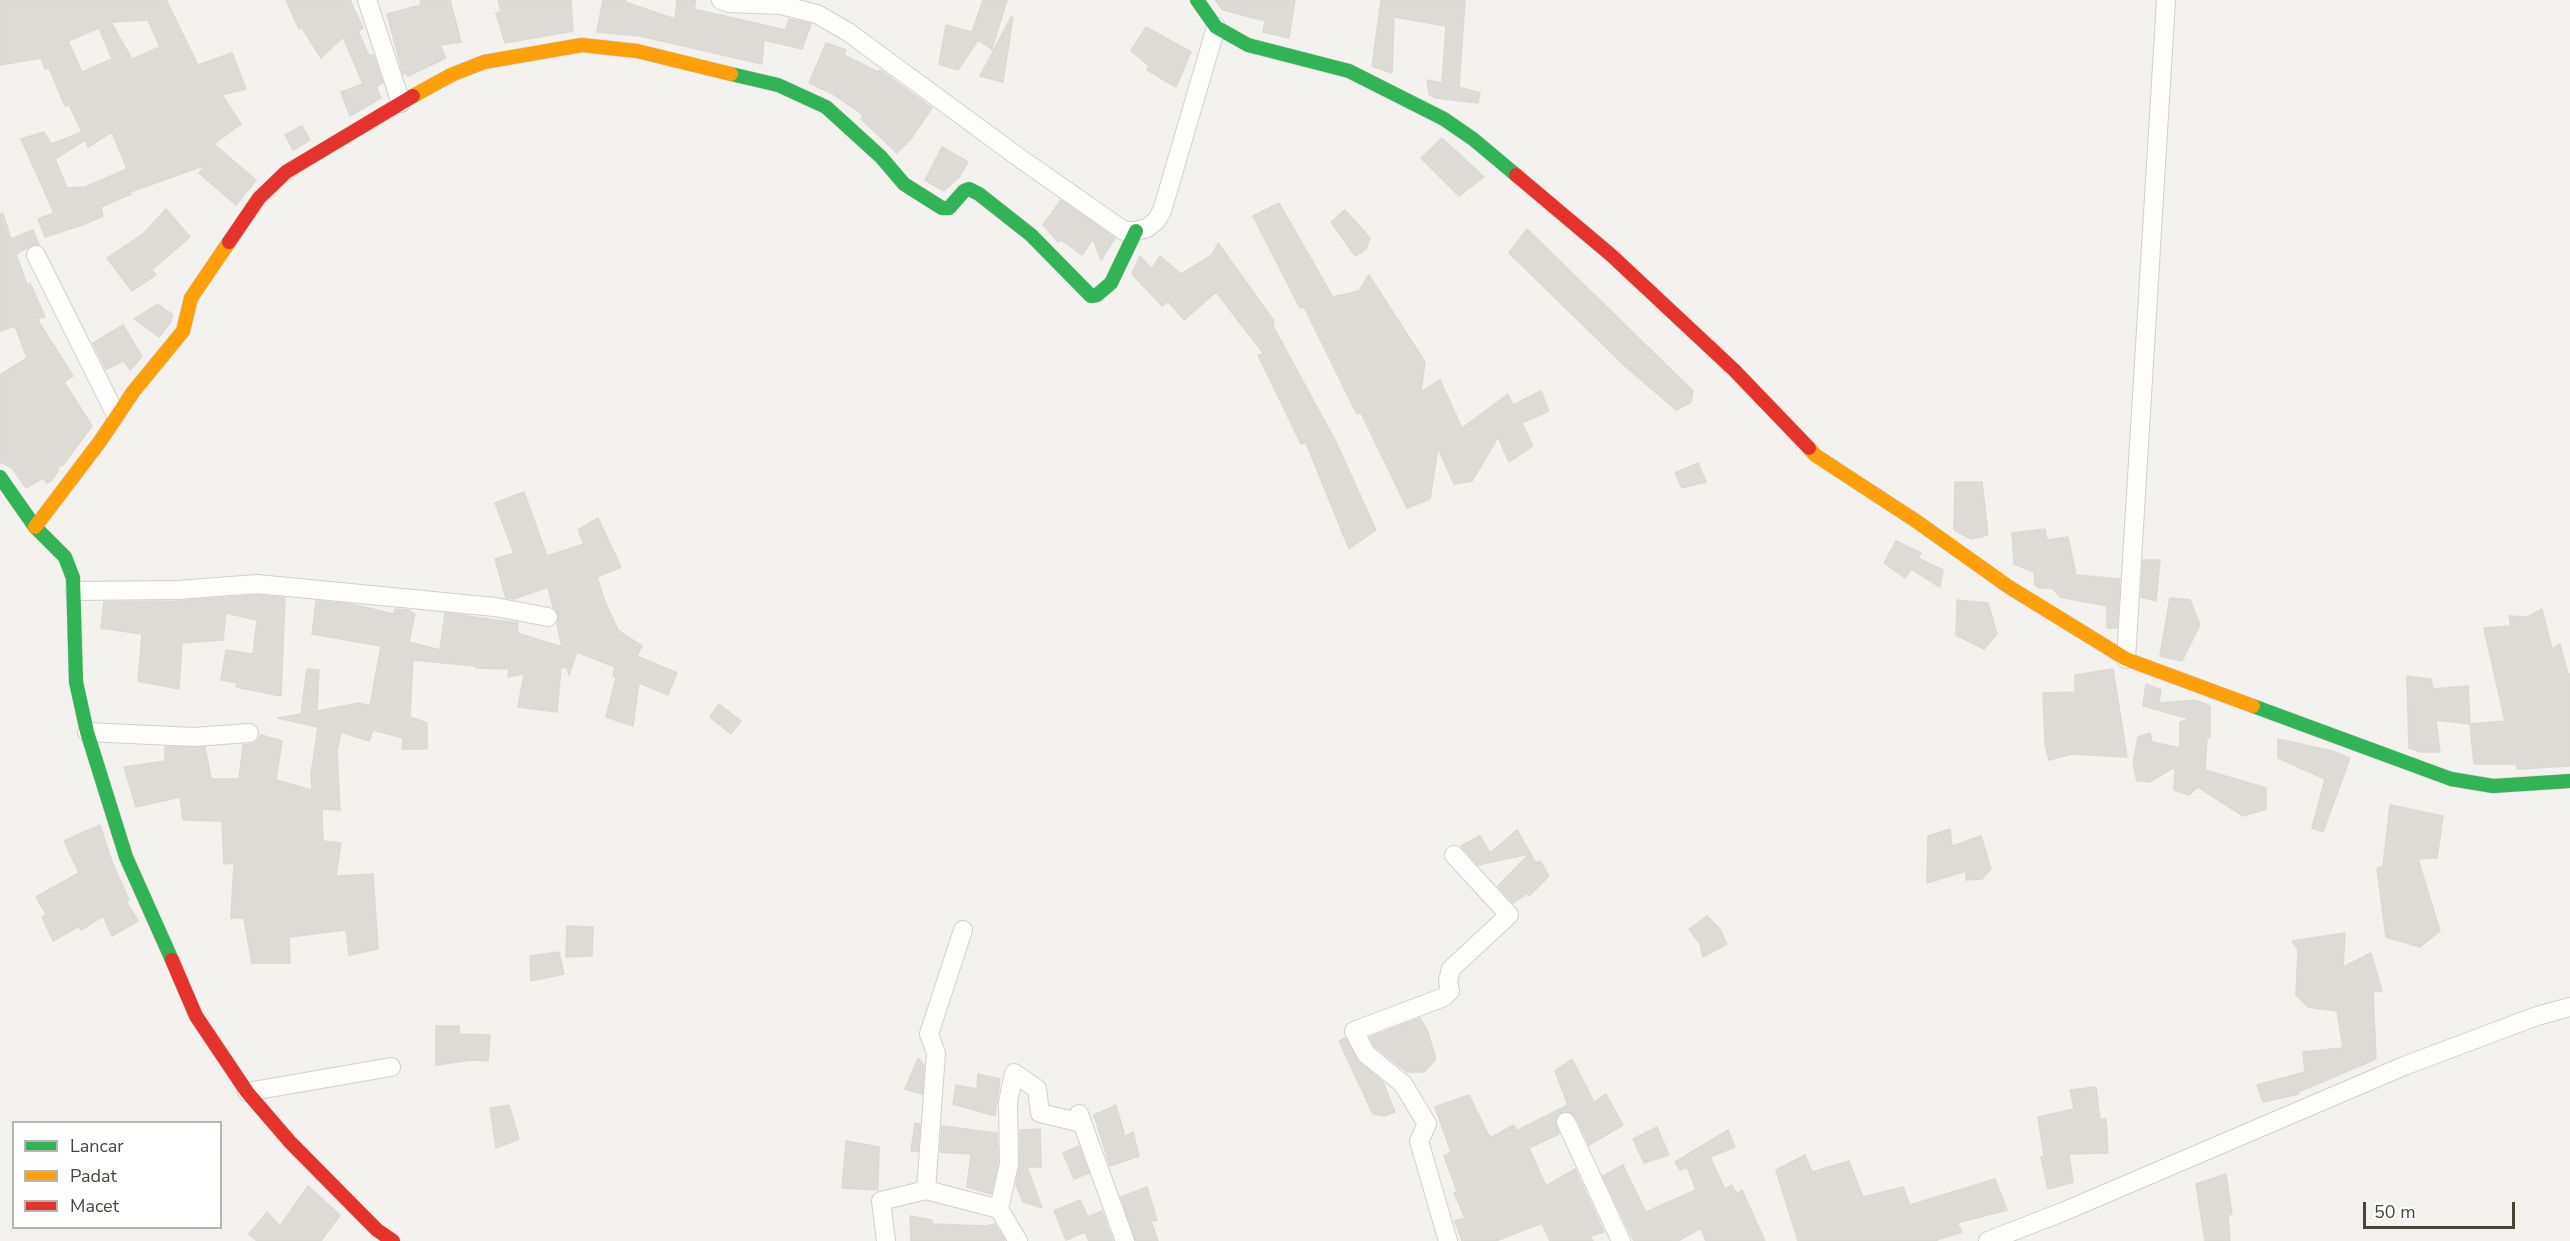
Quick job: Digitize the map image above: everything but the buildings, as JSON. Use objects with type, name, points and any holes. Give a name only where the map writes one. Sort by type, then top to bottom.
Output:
[{"type":"street","points":[[367,0],[401,103]]},
{"type":"street","points":[[721,0],[729,3],[781,5],[817,14],[849,32],[1113,225],[1125,231],[1136,231],[1156,221],[1162,212],[1216,27]]},
{"type":"street","points":[[1197,0],[1216,27],[1248,45],[1349,71],[1444,119],[1473,139],[1611,255],[1734,370],[1815,455],[2009,586],[2126,659],[2451,779],[2493,786],[2570,781]]},
{"type":"street","points":[[2126,659],[2166,0]]},
{"type":"street","points":[[35,527],[101,440],[116,415],[183,331],[191,298],[259,198],[285,172],[451,75],[484,62],[582,45],[637,51],[778,85],[826,107],[881,157],[904,184],[942,208],[949,208],[964,191],[969,189],[979,194],[1031,235],[1091,296],[1097,295],[1111,283],[1136,231]]},
{"type":"street","points":[[36,255],[116,415]]},
{"type":"street","points":[[0,477],[35,527],[65,557],[73,578],[75,682],[87,732],[126,857],[196,1016],[247,1092],[290,1142],[377,1230],[393,1241]]},
{"type":"street","points":[[75,591],[177,590],[257,584],[483,606],[548,617]]},
{"type":"street","points":[[87,732],[194,737],[249,733]]},
{"type":"street","points":[[1448,1241],[1419,1141],[1427,1124],[1403,1083],[1366,1054],[1354,1031],[1444,997],[1450,991],[1448,981],[1451,969],[1509,915],[1454,855]]},
{"type":"street","points":[[926,1190],[936,1053],[928,1034],[963,930]]},
{"type":"street","points":[[1988,1241],[2065,1211],[2404,1066],[2537,1016],[2570,1007]]},
{"type":"street","points":[[247,1092],[391,1067]]},
{"type":"street","points":[[1018,1241],[999,1209],[1009,1164],[1008,1101],[1014,1073],[1037,1089],[1040,1113],[1081,1119],[1125,1241]]},
{"type":"street","points":[[1566,1122],[1621,1241]]},
{"type":"street","points":[[886,1241],[881,1201],[926,1190],[999,1209]]},
{"type":"traffic: fast","points":[[1197,0],[1216,27],[1248,45],[1349,71],[1444,119],[1473,139],[1516,175]]},
{"type":"traffic: fast","points":[[731,74],[778,85],[826,107],[881,157],[904,184],[942,208],[949,208],[964,191],[969,189],[979,194],[1031,235],[1091,296],[1097,295],[1111,283],[1136,231]]},
{"type":"traffic: fast","points":[[0,477],[35,527],[65,557],[73,578],[76,682],[87,732],[126,857],[172,960]]},
{"type":"traffic: fast","points":[[2253,706],[2451,779],[2493,786],[2570,781]]},
{"type":"traffic: slow","points":[[413,96],[451,75],[484,62],[582,45],[637,51],[731,74]]},
{"type":"traffic: slow","points":[[35,527],[101,440],[133,392],[183,331],[191,298],[229,242]]},
{"type":"traffic: slow","points":[[1809,448],[1815,455],[1916,521],[2009,587],[2126,659],[2253,706]]},
{"type":"traffic: jam","points":[[229,242],[259,198],[286,172],[413,96]]},
{"type":"traffic: jam","points":[[1516,175],[1611,255],[1734,370],[1809,448]]},
{"type":"traffic: jam","points":[[172,960],[196,1016],[247,1092],[290,1142],[377,1230],[393,1241]]}]
